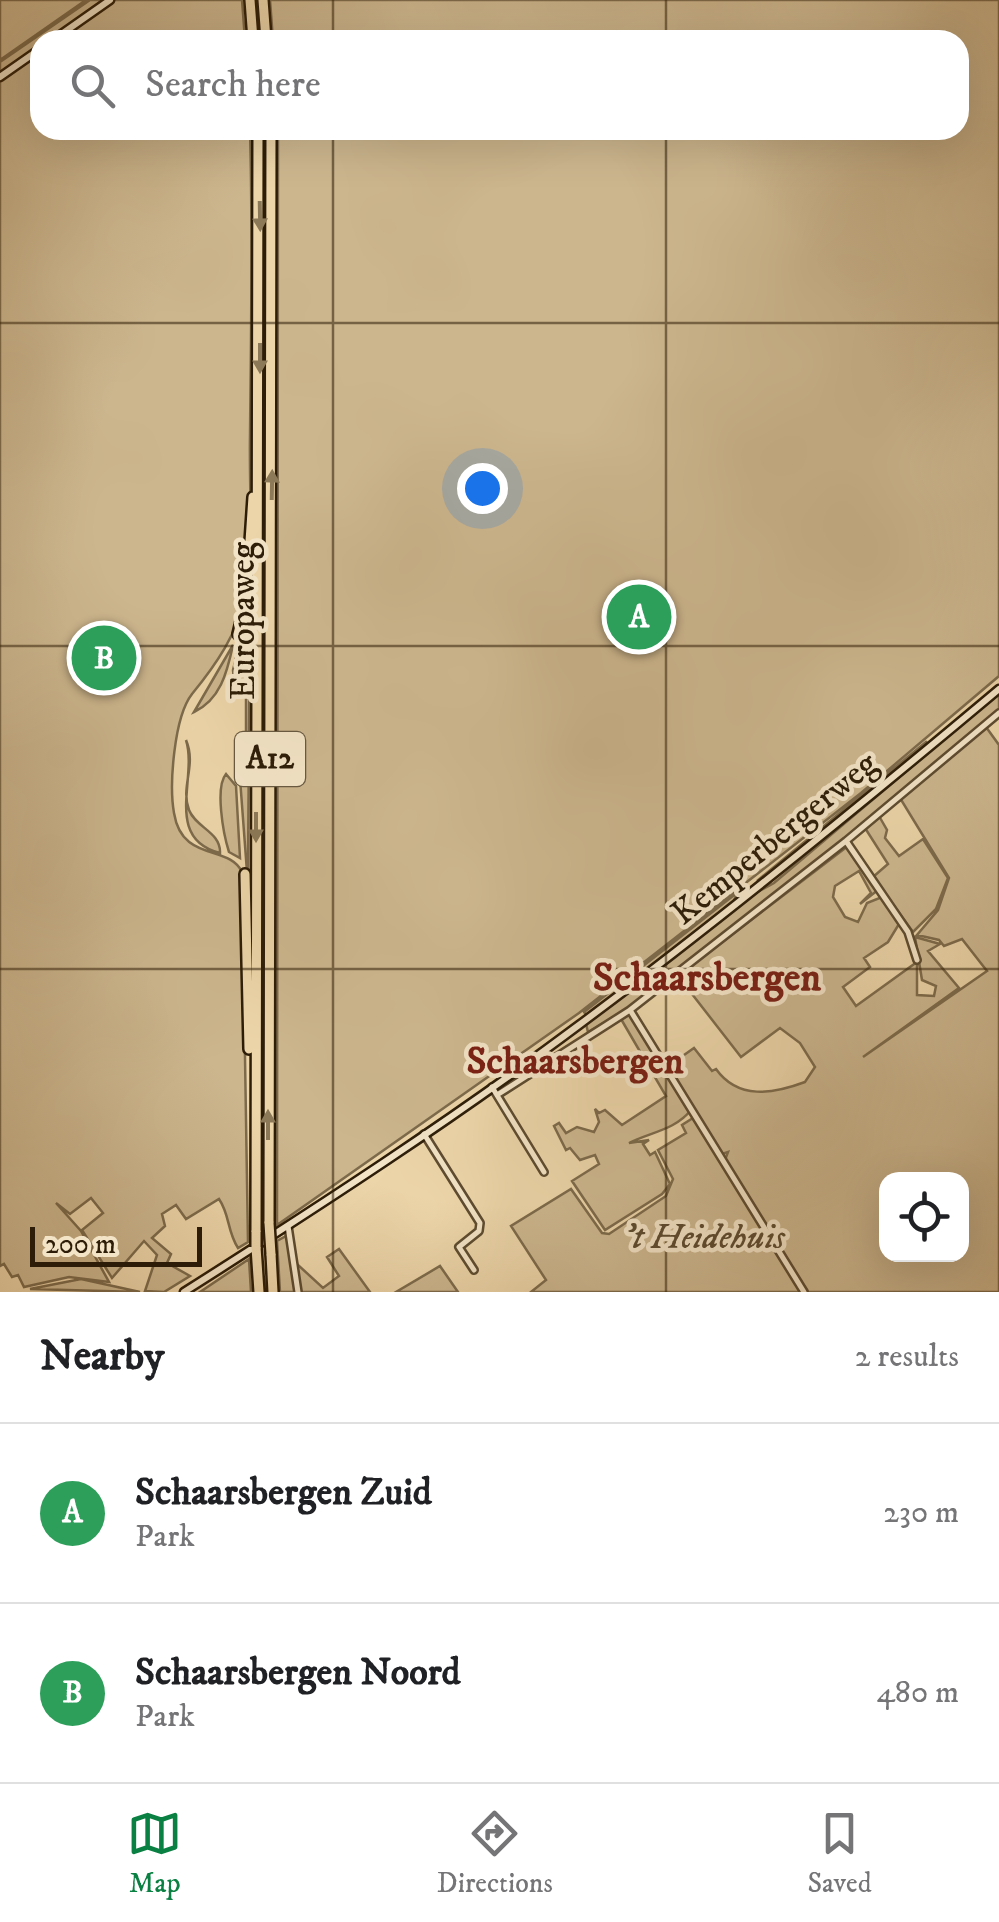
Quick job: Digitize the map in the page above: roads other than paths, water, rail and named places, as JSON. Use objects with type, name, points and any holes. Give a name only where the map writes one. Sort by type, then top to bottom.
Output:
[{"type":"highway","points":[[250,0],[252,30]]},
{"type":"highway","points":[[263,0],[265,30]]},
{"type":"highway","name":"Europaweg","points":[[258,140],[254,1096],[259,1292]]},
{"type":"highway","name":"Europaweg","points":[[271,140],[273,1292]]},
{"type":"highway","name":"A12","points":[[238,634],[250,568],[259,414]]},
{"type":"highway","name":"A12","points":[[244,874],[254,1096]]},
{"type":"main road","points":[[67,30],[110,0]]},
{"type":"main road","points":[[0,78],[30,56]]},
{"type":"main road","name":"Kemperbergerweg","points":[[184,1292],[495,1091],[828,831],[999,688]]},
{"type":"street","name":"Kemperbergerweg","points":[[495,1091],[630,1010],[846,841],[999,713]]},
{"type":"street","name":"Kemperbergerweg","points":[[846,841],[908,932],[917,960]]},
{"type":"street","points":[[630,1010],[804,1292]]},
{"type":"street","points":[[579,1025],[588,1037]]},
{"type":"street","points":[[495,1091],[544,1172]]},
{"type":"street","points":[[424,1134],[480,1223],[478,1231],[460,1247],[474,1270]]},
{"type":"street","points":[[288,1226],[298,1292]]},
{"type":"place","name":"Schaarsbergen Zuid","points":[[639,617]]},
{"type":"place","name":"Schaarsbergen Noord","points":[[104,658]]},
{"type":"district","name":"Schaarsbergen","points":[[707,979]]},
{"type":"district","name":"Schaarsbergen","points":[[575,1062]]},
{"type":"park label","name":"'t Heidehuis","points":[[704,1238]]}]
